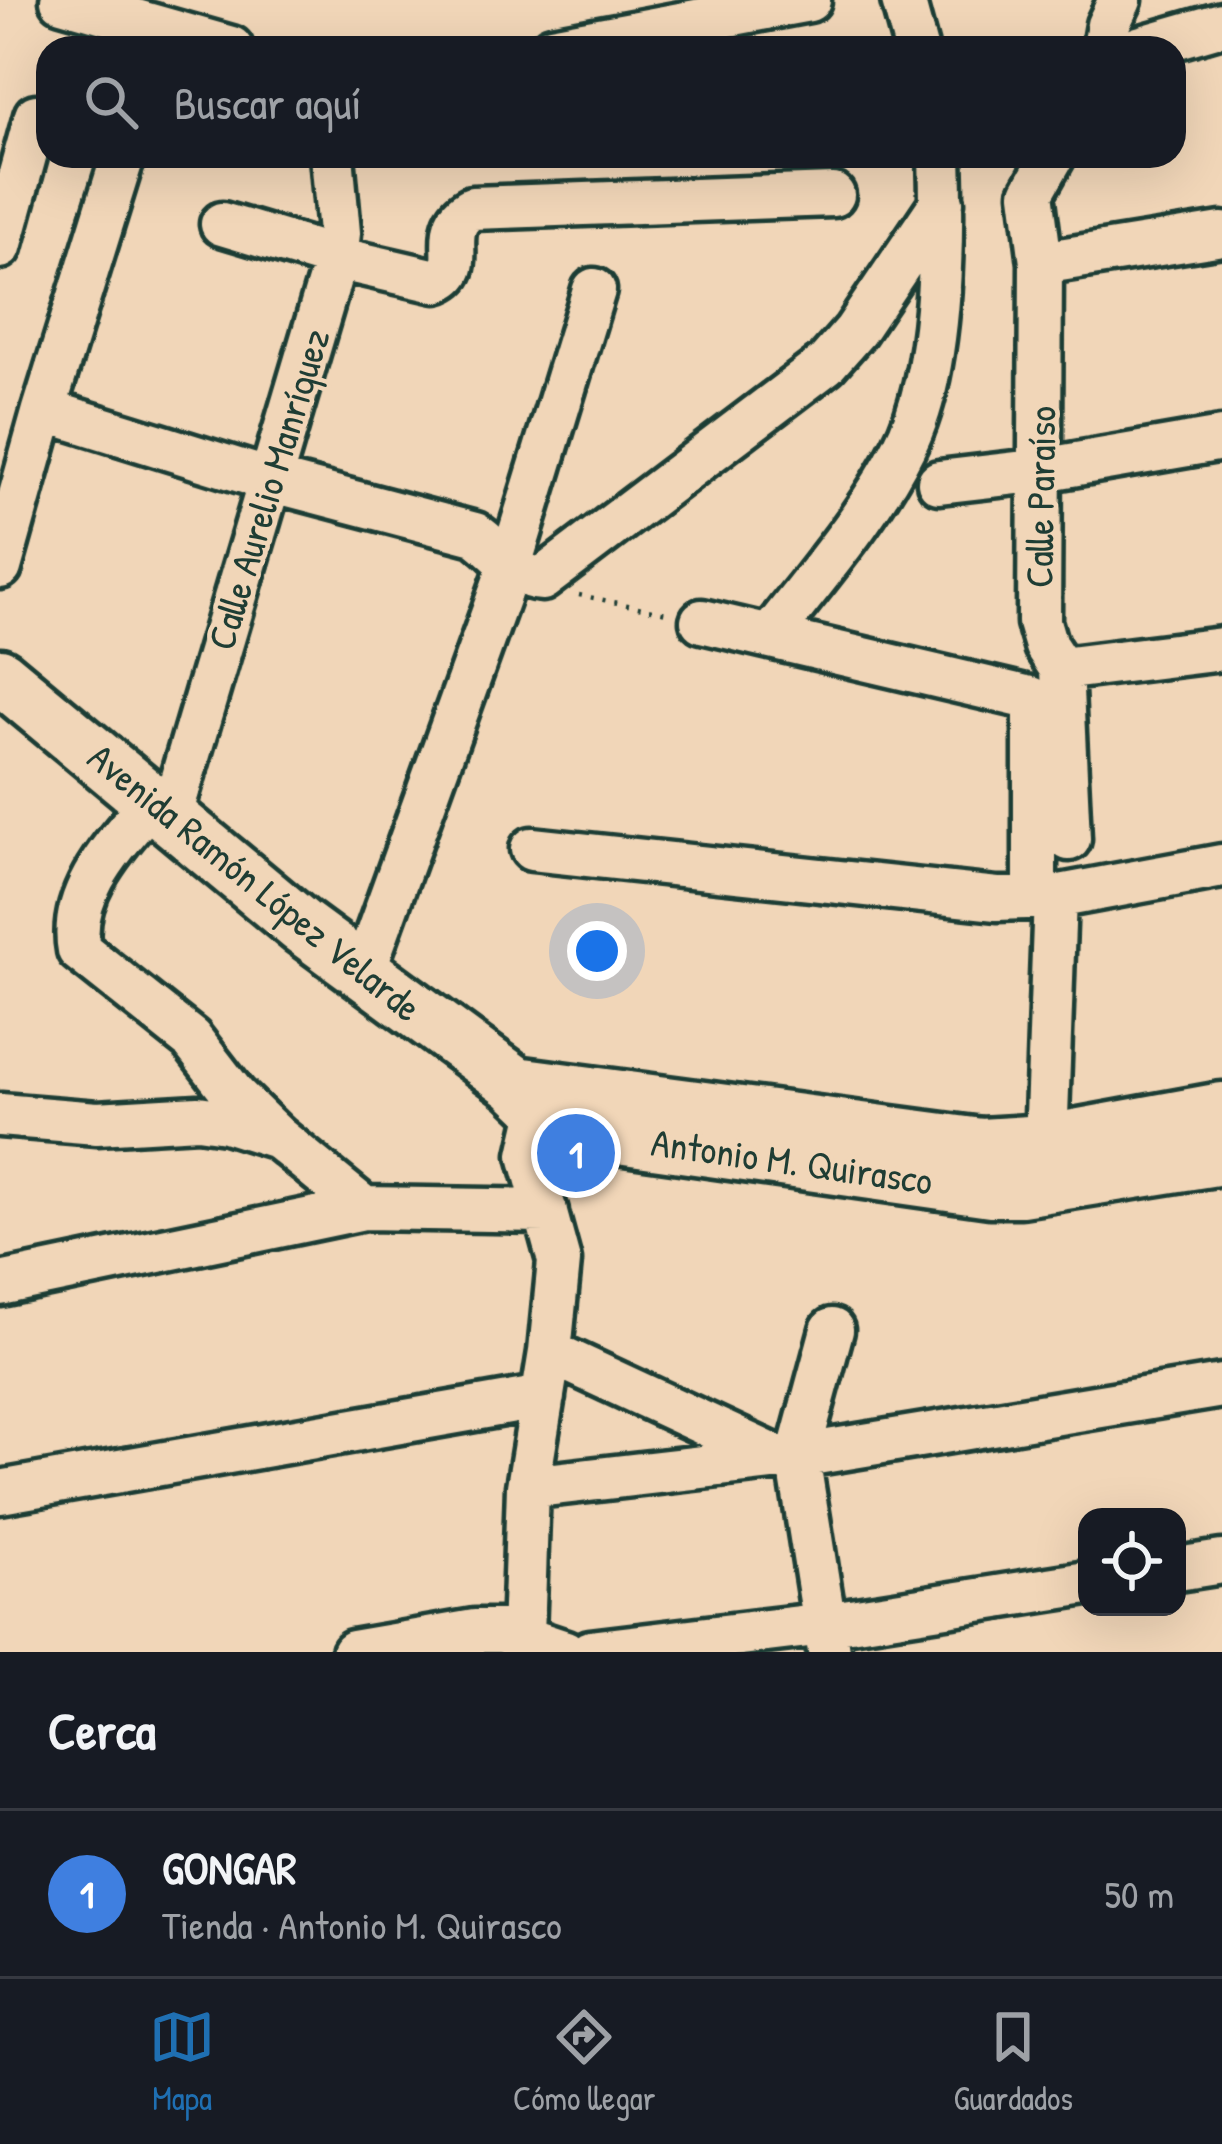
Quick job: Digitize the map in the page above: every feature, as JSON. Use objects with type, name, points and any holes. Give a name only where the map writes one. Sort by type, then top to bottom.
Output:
[{"type":"main road","name":"Avenida Ramón López Velarde","points":[[0,676],[363,973],[533,1093]]},
{"type":"main road","name":"Antonio M. Quirasco","points":[[533,1093],[583,1131],[991,1189],[1046,1164],[1222,1110]]},
{"type":"main road","name":"Antonio M. Quirasco","points":[[1046,1164],[1222,1156]]},
{"type":"street","points":[[62,0],[189,36]]},
{"type":"street","points":[[616,36],[809,0]]},
{"type":"street","points":[[903,0],[913,36]]},
{"type":"street","points":[[1106,36],[1120,0]]},
{"type":"street","points":[[1180,36],[1222,24]]},
{"type":"street","points":[[0,247],[36,116]]},
{"type":"street","points":[[0,567],[119,168]]},
{"type":"street","name":"Calle Aurelio Manríquez","points":[[161,810],[270,480],[336,259],[339,233],[333,168]]},
{"type":"street","points":[[772,635],[860,517],[905,445],[920,404],[933,338],[941,168]]},
{"type":"street","name":"Calle Paraíso","points":[[1046,168],[1032,193],[1041,262],[1039,622],[1046,646],[1057,817],[1045,897],[1046,1164]]},
{"type":"street","points":[[222,224],[336,259],[436,281],[447,278],[453,269],[452,225],[459,214],[472,208],[833,195]]},
{"type":"street","points":[[526,572],[826,364],[855,332],[942,202]]},
{"type":"street","points":[[1041,262],[1222,234]]},
{"type":"street","points":[[363,973],[526,572],[594,290]]},
{"type":"street","points":[[44,410],[270,480],[475,534],[526,572]]},
{"type":"street","points":[[939,482],[1042,470],[1222,439]]},
{"type":"street","points":[[702,621],[1045,683],[1222,649]]},
{"type":"street","points":[[161,810],[92,877],[76,934],[79,950],[88,962],[190,1039],[235,1096],[277,1137],[364,1208]]},
{"type":"street","points":[[532,849],[953,896],[1045,897],[1222,866]]},
{"type":"street","points":[[523,1636],[528,1487],[559,1261],[530,1154],[533,1093]]},
{"type":"street","points":[[0,1115],[98,1123],[198,1117],[277,1137]]},
{"type":"street","points":[[0,1284],[364,1208],[546,1211]]},
{"type":"street","points":[[827,1638],[787,1457],[832,1330]]},
{"type":"street","points":[[550,1352],[787,1457]]},
{"type":"street","points":[[528,1487],[787,1457],[1222,1386]]},
{"type":"street","points":[[0,1492],[543,1397]]},
{"type":"street","points":[[1186,1568],[1222,1562]]},
{"type":"street","points":[[590,1652],[827,1638],[1078,1585]]},
{"type":"street","points":[[353,1652],[502,1630],[565,1652]]},
{"type":"path","points":[[526,572],[560,591],[702,621]]},
{"type":"place","name":"GONGAR","points":[[576,1153]]}]
